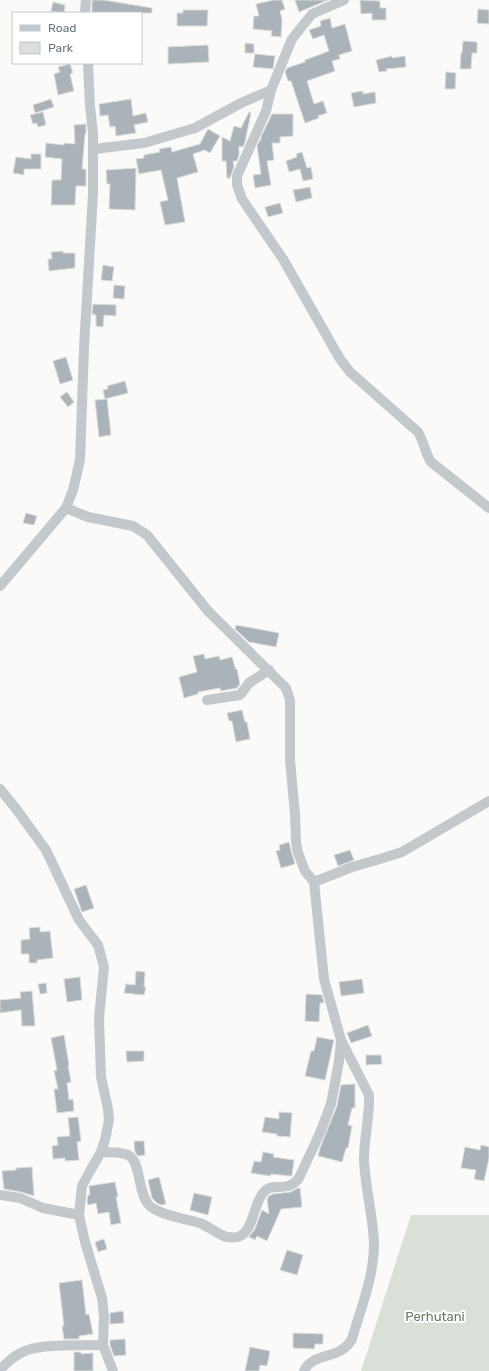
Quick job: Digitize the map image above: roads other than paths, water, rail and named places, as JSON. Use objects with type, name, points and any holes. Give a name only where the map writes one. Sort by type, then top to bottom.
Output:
[{"type":"street","points":[[85,12],[86,0]]},
{"type":"street","points":[[344,0],[312,14],[292,39],[271,90],[266,111],[237,176],[237,185],[242,199],[283,259],[340,359],[350,372],[418,432],[431,462],[489,508]]},
{"type":"street","points":[[0,586],[66,508],[73,490],[80,460],[94,149],[88,64]]},
{"type":"street","points":[[94,149],[144,143],[196,128],[271,90]]},
{"type":"street","points":[[66,508],[88,517],[133,526],[147,535],[208,611],[286,688],[290,700],[290,760],[298,853],[305,871],[314,882],[324,979],[341,1040],[369,1095],[364,1154],[374,1244],[371,1273],[352,1339],[348,1346],[342,1351],[309,1363],[304,1371]]},
{"type":"street","points":[[207,700],[240,695],[249,683],[268,670]]},
{"type":"street","points":[[0,789],[18,810],[46,850],[79,920],[98,945],[104,967],[99,1018],[101,1077],[109,1120],[106,1140],[82,1186],[79,1214],[85,1242],[102,1298],[104,1317],[103,1345],[113,1371]]},
{"type":"street","points":[[314,882],[346,869],[402,852],[489,801]]},
{"type":"street","points":[[101,1152],[119,1153],[131,1157],[135,1164],[146,1201],[155,1210],[201,1224],[225,1237],[234,1238],[242,1235],[247,1230],[263,1193],[270,1188],[295,1184],[299,1178],[331,1104],[339,1061],[341,1040]]},
{"type":"street","points":[[0,1195],[20,1198],[43,1208],[79,1214]]},
{"type":"street","points":[[0,1370],[9,1360],[24,1351],[34,1348],[103,1345]]},
{"type":"park label","name":"Perhutani","points":[[435,1316]]}]
